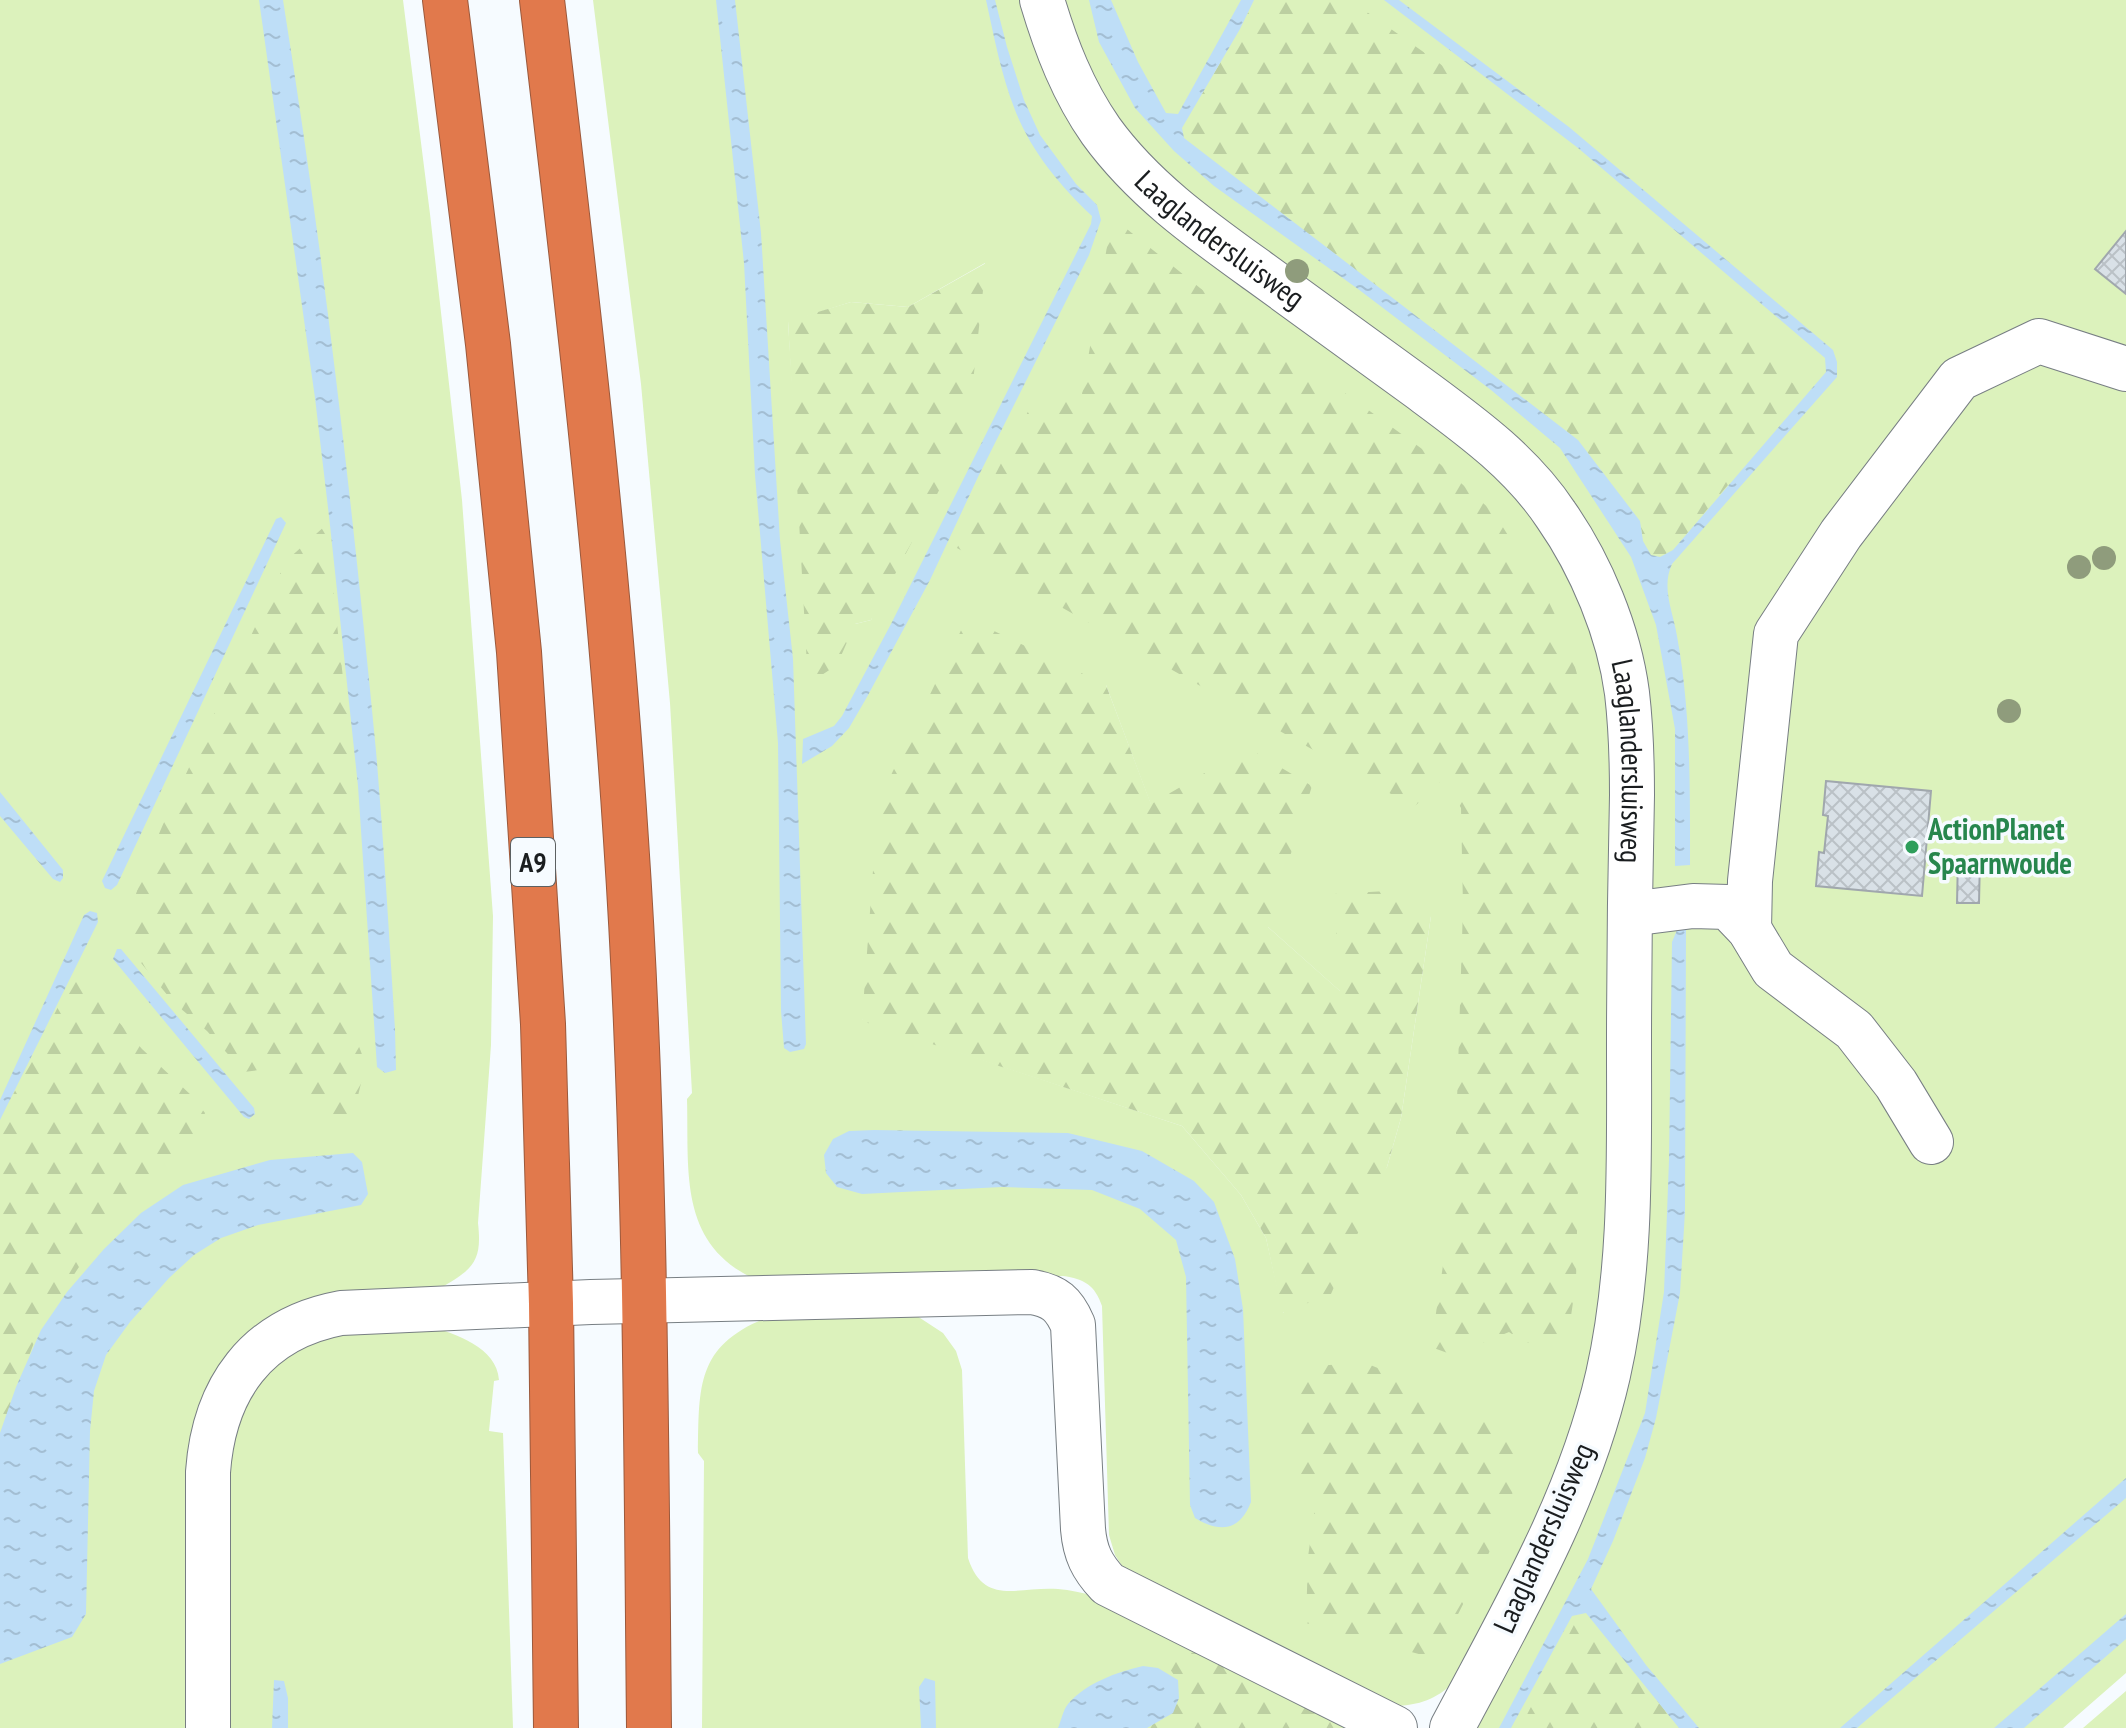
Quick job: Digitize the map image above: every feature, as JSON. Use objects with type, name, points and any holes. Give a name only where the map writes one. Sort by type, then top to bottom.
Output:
[{"type":"highway","name":"A9","points":[[445,0],[488,344],[519,652],[543,1024],[551,1304],[556,1728]]},
{"type":"highway","points":[[542,0],[587,379],[626,841],[637,1049],[644,1302],[649,1728]]},
{"type":"street","name":"Laaglandersluisweg","points":[[1042,0],[1066,70],[1081,99],[1101,131],[1146,184],[1196,226],[1464,421],[1507,457],[1557,515],[1603,605],[1627,690],[1632,755],[1628,1190],[1623,1271],[1608,1374],[1597,1417],[1565,1508],[1452,1728]]},
{"type":"street","points":[[1749,929],[1750,881],[1776,634],[1841,534],[1959,379],[2039,341],[2126,369]]},
{"type":"street","points":[[1630,914],[1693,906],[1728,907],[1749,929],[1773,969],[1854,1030],[1896,1084],[1931,1142]]},
{"type":"street","points":[[208,1728],[209,1452],[212,1434],[221,1406],[246,1364],[279,1337],[320,1317],[341,1313],[551,1304],[1032,1292],[1050,1295],[1065,1308],[1073,1325],[1083,1529],[1085,1549],[1094,1568],[1108,1584],[1395,1728]]},
{"type":"green space","points":[[0,0],[403,0],[430,214],[462,500],[493,916],[491,1045],[479,1246],[469,1268],[444,1286],[234,1357],[195,1728],[0,1728]]},
{"type":"green space","points":[[593,0],[1027,0],[1045,65],[1369,369],[1515,489],[1582,596],[1610,705],[1611,1176],[1603,1283],[1590,1378],[1524,1556],[1451,1685],[1437,1695],[1416,1704],[1391,1706],[1124,1569],[1115,1555],[1109,1535],[1102,1306],[1088,1284],[1063,1276],[885,1282],[757,1280],[731,1265],[713,1247],[701,1227],[689,1179],[687,1099],[692,1093],[670,703],[641,384]],"holes":[[[985,263],[871,620],[855,624],[798,472],[788,322],[851,302],[908,307]],[[1106,685],[1151,805],[1268,927],[1341,992],[1431,916],[1401,1118],[1387,1167],[1283,1313],[1266,1238],[1241,1195],[1182,1126],[862,1020]]]},
{"type":"green space","name":"ActionPlanet Spaarnwoude","points":[[1059,0],[2126,0],[2126,1673],[2063,1728],[1471,1728],[1636,1297],[1602,562],[1193,202],[1108,112]]},
{"type":"green space","points":[[1254,0],[1350,0],[1439,63],[1635,218],[1804,395],[1673,550],[1660,557],[1651,555],[1643,541],[1640,521],[1578,440],[1184,139],[1182,128]]},
{"type":"green space","points":[[1112,217],[1200,288],[1429,454],[1494,513],[1546,596],[1569,644],[1578,678],[1584,884],[1576,1282],[1566,1350],[1524,1342],[1509,1332],[1453,1355],[1431,1347],[1447,1238],[1456,1133],[1463,907],[1461,808],[1444,778],[1414,807],[957,548],[1033,402],[1082,394]]},
{"type":"green space","points":[[986,263],[967,437],[871,620],[855,624],[837,665],[808,684],[788,321],[851,302],[908,307]]},
{"type":"green space","points":[[326,525],[352,759],[350,856],[355,1037],[364,1063],[357,1117],[345,1131],[332,1127],[322,1119],[285,1074],[272,1069],[244,1072],[207,1031],[173,1002],[128,947],[127,922],[144,869],[170,808],[286,561]]},
{"type":"green space","points":[[967,618],[1106,685],[1151,804],[1248,748],[1312,786],[1268,927],[1340,991],[1334,894],[1387,891],[1431,916],[1401,1118],[1387,1167],[1331,1294],[1282,1313],[1266,1238],[1241,1195],[1182,1126],[862,1021],[878,802]]},
{"type":"green space","points":[[76,972],[142,1049],[192,1096],[205,1113],[199,1131],[93,1246],[41,1324],[0,1433],[0,1120]]},
{"type":"green space","points":[[771,1316],[917,1316],[943,1333],[956,1351],[962,1370],[968,1558],[983,1583],[1004,1591],[1058,1589],[1095,1596],[1359,1728],[702,1728],[704,1461],[698,1453],[702,1386],[716,1353],[729,1339]]},
{"type":"green space","points":[[430,1326],[462,1338],[483,1351],[491,1359],[499,1380],[494,1381],[489,1431],[503,1433],[513,1728],[222,1728],[223,1485],[250,1384],[309,1336]]},
{"type":"green space","points":[[1363,1362],[1417,1384],[1439,1412],[1486,1419],[1520,1451],[1509,1513],[1443,1644],[1426,1656],[1306,1623],[1308,1557],[1315,1507],[1292,1486],[1296,1368]]},
{"type":"green space","points":[[1585,1619],[1601,1630],[1679,1728],[1520,1728],[1575,1623]]},
{"type":"green space","points":[[1184,1652],[1208,1654],[1326,1713],[1335,1728],[1147,1728],[1177,1704],[1180,1689],[1169,1668]]},
{"type":"green space","points":[[2126,1691],[2126,1728],[2083,1728]]},
{"type":"water","points":[[259,0],[283,0],[324,281],[347,469],[376,751],[395,1029],[396,1070],[385,1073],[377,1067],[358,786],[329,516]]},
{"type":"water","points":[[716,0],[735,0],[761,233],[780,540],[793,659],[806,1044],[804,1049],[790,1052],[784,1048],[781,1011],[778,743],[755,475],[744,263]]},
{"type":"water","points":[[986,0],[995,0],[1024,100],[1040,135],[1076,184],[1097,205],[1101,220],[1089,255],[930,580],[867,697],[849,728],[832,746],[802,764],[803,739],[834,726],[842,716],[1091,224],[1092,216],[1069,193],[1029,140],[1006,83]]},
{"type":"water","points":[[1089,0],[1111,0],[1138,62],[1166,113],[1178,114],[1241,0],[1254,0],[1182,128],[1184,138],[1578,440],[1640,521],[1643,541],[1651,555],[1660,557],[1673,550],[1826,372],[1825,358],[1578,148],[1384,0],[1399,0],[1569,127],[1833,350],[1837,377],[1672,564],[1669,573],[1669,600],[1682,665],[1687,722],[1690,865],[1675,866],[1675,729],[1656,625],[1631,557],[1560,448],[1491,390],[1358,289],[1214,186],[1174,151],[1135,108],[1099,42]]},
{"type":"water","points":[[281,517],[286,523],[117,885],[111,890],[105,888],[102,881],[276,519]]},
{"type":"water","points":[[0,792],[63,870],[60,882],[53,879],[0,816]]},
{"type":"water","points":[[90,911],[97,913],[98,922],[0,1120],[0,1100],[84,915]]},
{"type":"water","points":[[1686,929],[1685,1212],[1680,1293],[1656,1418],[1645,1458],[1591,1589],[1646,1665],[1699,1728],[1679,1728],[1586,1613],[1572,1616],[1511,1728],[1499,1728],[1588,1559],[1645,1413],[1664,1292],[1672,942],[1677,930]]},
{"type":"water","points":[[117,949],[121,949],[254,1108],[255,1114],[249,1119],[244,1117],[113,959]]},
{"type":"water","points":[[849,1131],[1068,1133],[1142,1151],[1194,1181],[1214,1202],[1235,1259],[1243,1309],[1251,1502],[1241,1519],[1228,1526],[1213,1526],[1195,1518],[1190,1505],[1186,1277],[1176,1240],[1140,1209],[1092,1190],[1002,1187],[862,1194],[837,1187],[826,1173],[824,1155],[833,1139]]},
{"type":"water","points":[[353,1153],[362,1162],[368,1194],[361,1205],[258,1225],[221,1238],[194,1255],[169,1278],[106,1355],[94,1391],[90,1431],[86,1614],[72,1637],[0,1664],[0,1433],[41,1330],[67,1292],[141,1213],[183,1185],[270,1160]]},
{"type":"water","points":[[2126,1478],[2126,1498],[1857,1728],[1840,1728]]},
{"type":"water","points":[[2126,1614],[2126,1639],[2024,1728],[1994,1728]]},
{"type":"water","points":[[1143,1666],[1158,1668],[1178,1680],[1179,1698],[1173,1713],[1147,1728],[1058,1728],[1066,1706],[1084,1690],[1113,1675]]},
{"type":"water","points":[[925,1678],[935,1681],[936,1728],[921,1728],[919,1687]]},
{"type":"water","points":[[274,1680],[284,1681],[288,1698],[288,1728],[272,1728]]},
{"type":"building","points":[[2126,231],[2126,294],[2095,269]]},
{"type":"building","points":[[1826,781],[1931,791],[1922,896],[1816,886],[1819,852],[1824,853],[1828,816],[1823,815]]},
{"type":"building","points":[[1958,857],[1980,858],[1979,903],[1957,903]]},
{"type":"place","name":"ActionPlanet Spaarnwoude","points":[[1912,847]]}]
